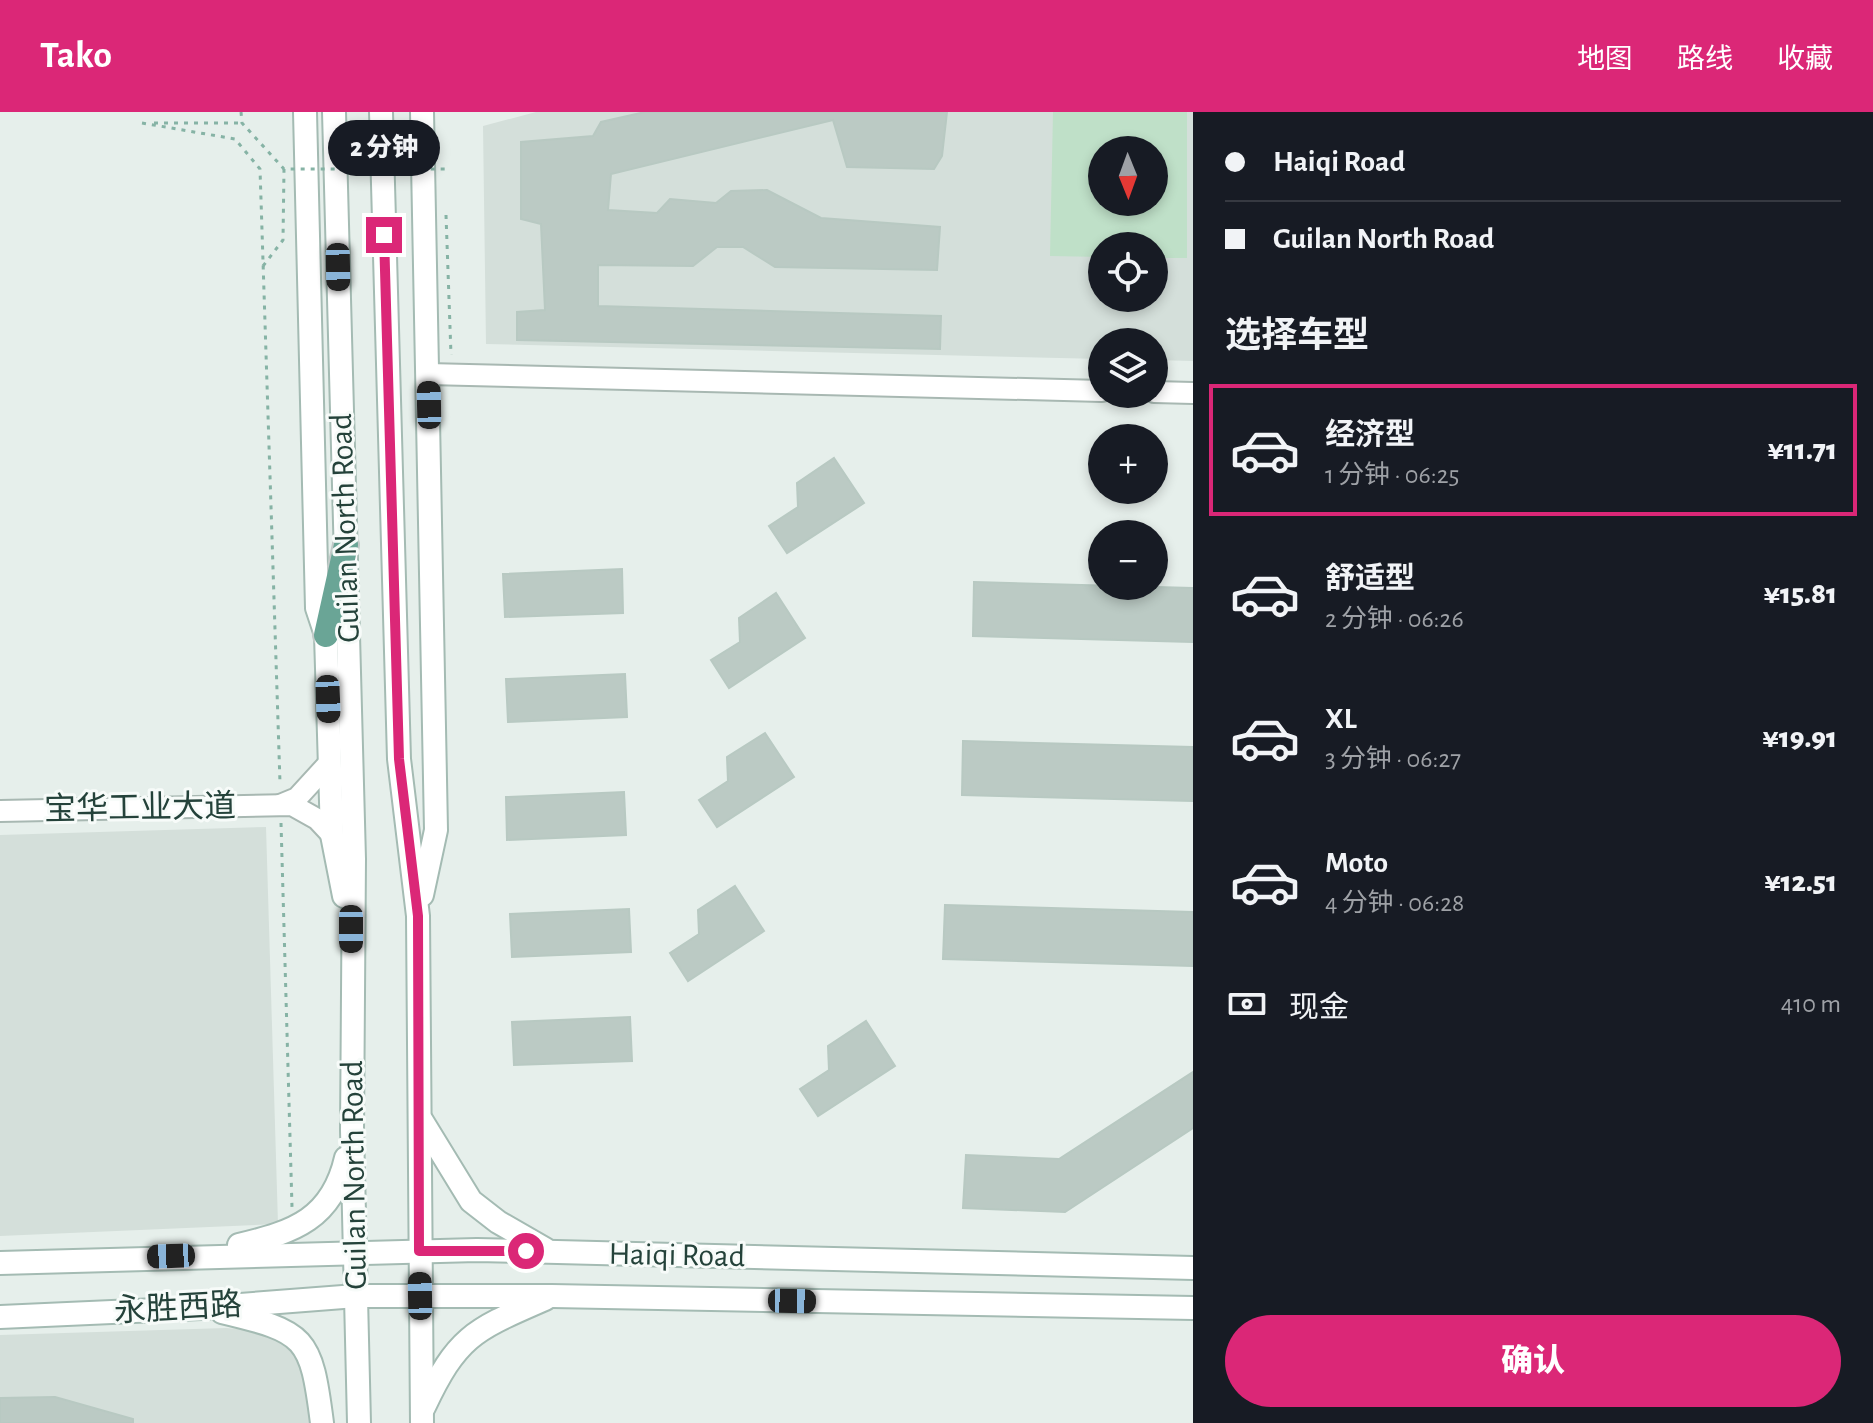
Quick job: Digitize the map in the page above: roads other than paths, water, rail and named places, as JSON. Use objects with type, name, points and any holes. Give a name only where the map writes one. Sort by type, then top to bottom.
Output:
[{"type":"main road","points":[[293,112],[305,122],[317,608],[326,635]]},
{"type":"main road","name":"Guilan North Road","points":[[334,112],[354,859],[351,929],[352,1130],[359,1423]]},
{"type":"main road","name":"Guilan North Road","points":[[381,112],[399,759],[418,916],[422,1417]]},
{"type":"main road","points":[[418,916],[436,830],[422,112]]},
{"type":"main road","points":[[346,545],[326,635],[332,835],[351,929]]},
{"type":"main road","points":[[421,1119],[471,1201],[498,1222],[550,1251]]},
{"type":"main road","points":[[199,1255],[292,1229],[320,1212],[340,1183],[352,1130]]},
{"type":"main road","name":"Haiqi Road","points":[[354,1251],[550,1251],[1193,1268]]},
{"type":"main road","name":"永胜西路","points":[[0,1263],[354,1251]]},
{"type":"main road","name":"永胜西路","points":[[0,1317],[201,1308],[356,1296],[552,1296],[1193,1308]]},
{"type":"main road","points":[[422,1417],[443,1368],[466,1339],[552,1296]]},
{"type":"main road","points":[[201,1308],[276,1325],[297,1337],[312,1358],[322,1423]]},
{"type":"main road","points":[[347,1423],[358,1392]]},
{"type":"street","points":[[428,374],[1088,391]]},
{"type":"street","points":[[1168,392],[1193,393]]},
{"type":"street","points":[[280,805],[297,798],[330,762]]},
{"type":"street","points":[[280,805],[302,809],[332,835]]},
{"type":"street","name":"宝华工业大道","points":[[0,811],[280,805]]}]
